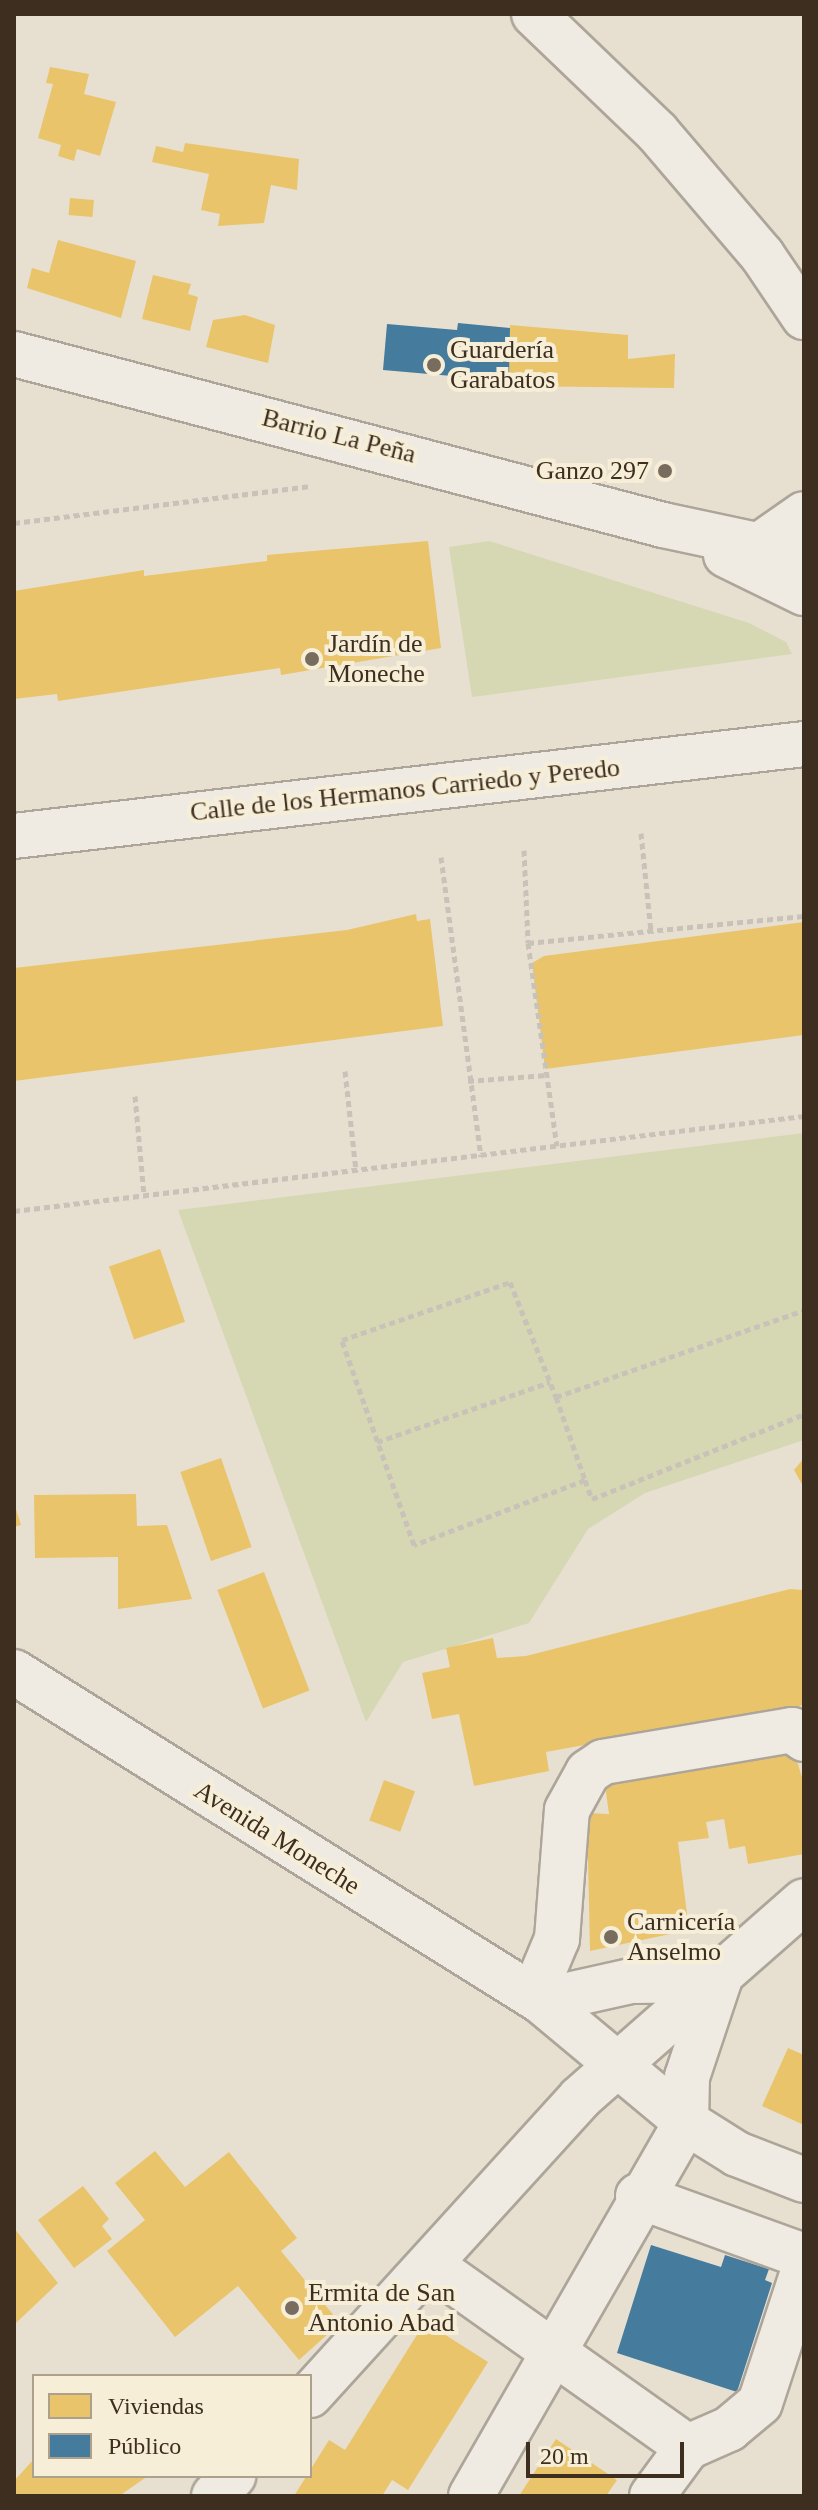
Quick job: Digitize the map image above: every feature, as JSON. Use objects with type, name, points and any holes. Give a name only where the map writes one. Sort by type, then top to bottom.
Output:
[{"type":"street","points":[[534,14],[657,132],[762,255],[804,317]]},
{"type":"street","name":"Barrio La Peña","points":[[14,354],[359,440],[663,525],[804,555]]},
{"type":"street","points":[[761,544],[804,514]]},
{"type":"street","name":"Barrio La Peña","points":[[663,525],[804,593]]},
{"type":"street","name":"Calle de los Hermanos Carriedo y Peredo","points":[[14,836],[801,741]]},
{"type":"street","name":"Avenida Moneche","points":[[14,1672],[537,1998],[606,2052],[686,2122],[804,2180]]},
{"type":"street","points":[[719,1980],[631,1981],[537,1998],[557,1939],[567,1810],[588,1772],[603,1762],[792,1730],[804,1739]]},
{"type":"street","points":[[606,2052],[719,1980],[804,1901]]},
{"type":"street","points":[[471,2496],[554,2352],[638,2196],[686,2122],[687,2077],[719,1980]]},
{"type":"street","points":[[312,2393],[432,2266],[580,2098],[606,2052],[631,1981]]},
{"type":"street","points":[[638,2196],[804,2256]]},
{"type":"street","points":[[432,2266],[688,2447]]},
{"type":"street","points":[[652,2496],[688,2447],[729,2429],[760,2403],[804,2268]]},
{"type":"street","points":[[214,2496],[231,2478]]},
{"type":"path","points":[[14,523],[351,481],[359,440]]},
{"type":"path","points":[[641,833],[651,931]]},
{"type":"path","points":[[524,850],[528,943],[557,1146]]},
{"type":"path","points":[[441,857],[468,1081],[481,1156]]},
{"type":"path","points":[[528,943],[804,916]]},
{"type":"path","points":[[345,1071],[356,1171]]},
{"type":"path","points":[[468,1081],[546,1075]]},
{"type":"path","points":[[135,1096],[144,1195]]},
{"type":"path","points":[[14,1211],[804,1116]]},
{"type":"path","points":[[585,1480],[414,1545],[342,1340],[510,1282],[556,1397],[592,1499],[804,1414]]},
{"type":"path","points":[[556,1397],[804,1310]]},
{"type":"path","points":[[377,1442],[550,1382]]},
{"type":"green space","points":[[489,541],[749,623],[786,642],[792,654],[472,697],[449,547]]},
{"type":"green space","points":[[804,1133],[804,1440],[645,1493],[588,1529],[529,1623],[403,1662],[366,1722],[178,1210]]},
{"type":"building: Viviendas","points":[[50,67],[89,74],[84,94],[116,102],[100,156],[77,149],[74,161],[58,156],[61,145],[38,138],[53,84],[46,83]]},
{"type":"building: Viviendas","points":[[185,143],[299,159],[297,190],[271,185],[264,223],[218,226],[220,214],[201,210],[209,174],[152,162],[156,146],[183,152]]},
{"type":"building: Viviendas","points":[[70,198],[94,200],[92,217],[69,215]]},
{"type":"building: Viviendas","points":[[58,240],[136,261],[121,318],[27,288],[32,268],[49,273]]},
{"type":"building: Viviendas","points":[[153,275],[191,284],[188,294],[198,297],[190,331],[142,319]]},
{"type":"building: Viviendas","points":[[245,315],[275,325],[268,363],[206,347],[213,320]]},
{"type":"building: Viviendas","points":[[510,325],[628,335],[628,359],[675,354],[674,388],[509,386]]},
{"type":"building: Viviendas","points":[[428,541],[441,648],[281,675],[280,668],[58,701],[57,694],[14,699],[14,591],[144,570],[144,576],[267,561],[267,555]]},
{"type":"building: Viviendas","points":[[416,914],[417,921],[430,919],[443,1026],[14,1081],[14,968],[347,930]]},
{"type":"building: Viviendas","points":[[804,922],[804,1035],[545,1069],[532,963],[544,956]]},
{"type":"building: Viviendas","points":[[160,1249],[185,1322],[134,1339],[109,1267]]},
{"type":"building: Viviendas","points":[[221,1458],[252,1547],[211,1561],[180,1472]]},
{"type":"building: Viviendas","points":[[804,1458],[804,1488],[794,1470]]},
{"type":"building: Viviendas","points":[[136,1494],[137,1526],[167,1525],[192,1599],[118,1609],[118,1557],[35,1558],[34,1495]]},
{"type":"building: Viviendas","points":[[14,1503],[21,1525],[14,1527]]},
{"type":"building: Viviendas","points":[[264,1572],[310,1691],[263,1708],[217,1590]]},
{"type":"building: Viviendas","points":[[790,1589],[804,1590],[804,1705],[546,1752],[549,1771],[474,1786],[459,1714],[432,1719],[422,1673],[450,1667],[446,1648],[493,1638],[497,1658],[526,1656]]},
{"type":"building: Viviendas","points":[[747,1749],[795,1754],[804,1784],[804,1854],[748,1864],[745,1846],[729,1849],[724,1819],[706,1822],[709,1838],[678,1842],[689,1930],[590,1951],[587,1813],[609,1814],[605,1785]]},
{"type":"building: Viviendas","points":[[384,1780],[415,1791],[400,1832],[369,1820]]},
{"type":"building: Viviendas","points":[[788,2048],[804,2055],[804,2125],[762,2106]]},
{"type":"building: Viviendas","points":[[155,2151],[185,2187],[229,2152],[297,2238],[281,2251],[340,2323],[299,2360],[238,2286],[175,2337],[107,2251],[145,2220],[115,2183]]},
{"type":"building: Viviendas","points":[[83,2186],[109,2219],[102,2226],[112,2239],[74,2268],[38,2220]]},
{"type":"building: Viviendas","points":[[14,2228],[58,2283],[14,2325]]},
{"type":"building: Viviendas","points":[[425,2322],[488,2362],[408,2490],[392,2480],[382,2496],[294,2496],[305,2478],[312,2478],[312,2467],[329,2440],[345,2450]]},
{"type":"building: Viviendas","points":[[556,2439],[617,2480],[606,2496],[519,2496]]},
{"type":"building: Viviendas","points":[[32,2461],[32,2478],[145,2478],[119,2496],[14,2496],[14,2481]]},
{"type":"building: Público","points":[[458,323],[510,328],[509,381],[383,370],[387,324],[457,330]]},
{"type":"building: Público","points":[[651,2245],[721,2267],[725,2255],[769,2269],[765,2280],[772,2283],[737,2392],[617,2353]]},
{"type":"place","name":"Guardería Garabatos","points":[[434,365]]},
{"type":"place","name":"Ganzo 297","points":[[665,471]]},
{"type":"place","name":"Jardín de Moneche","points":[[312,659]]},
{"type":"place","name":"Carnicería Anselmo","points":[[611,1937]]},
{"type":"place","name":"Ermita de San Antonio Abad","points":[[292,2308]]}]
